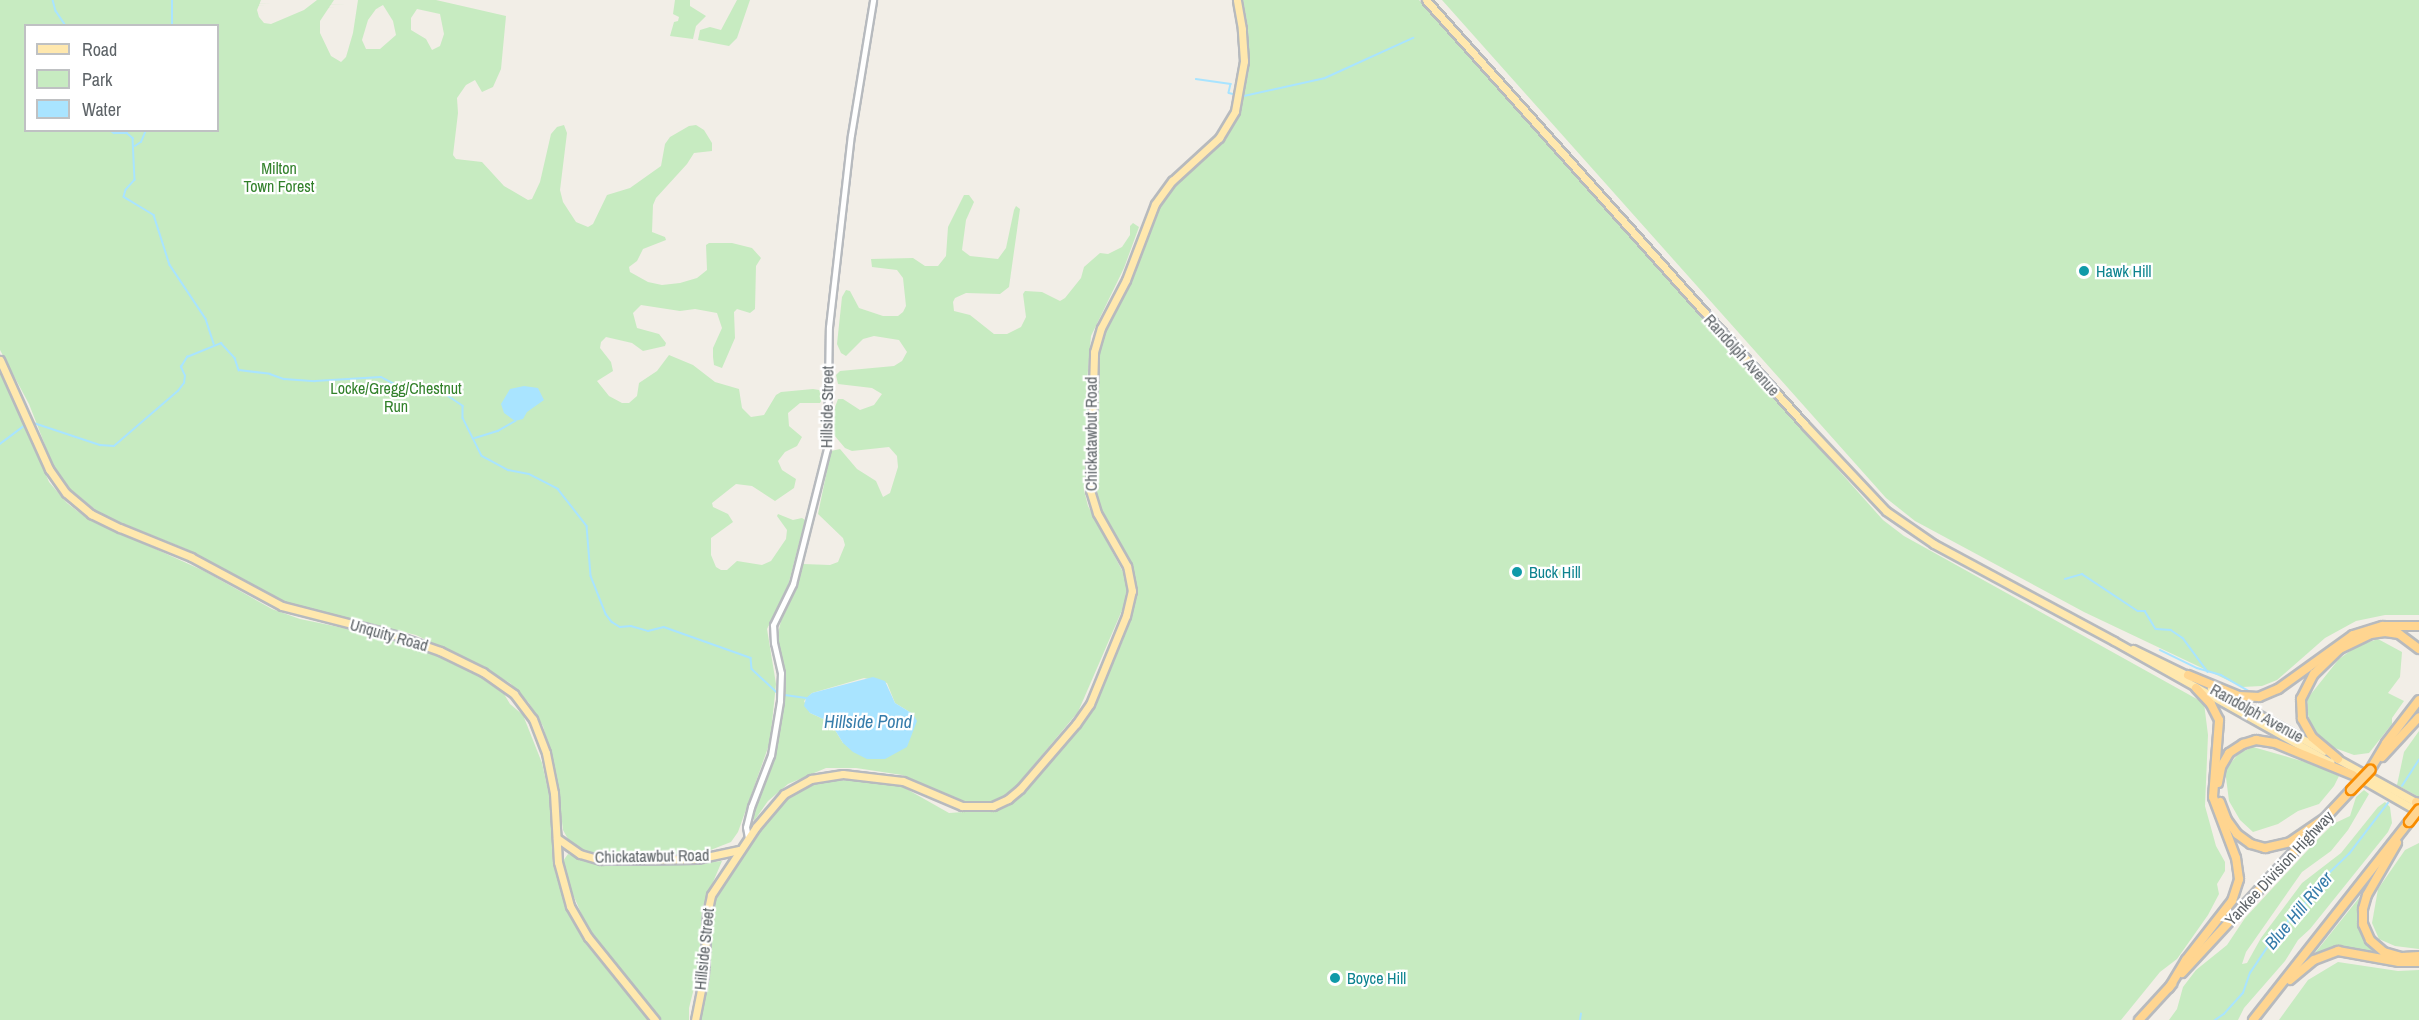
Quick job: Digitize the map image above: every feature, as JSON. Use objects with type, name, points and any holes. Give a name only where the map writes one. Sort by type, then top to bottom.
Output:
[{"type":"highway","points":[[2188,675],[2239,696],[2259,697],[2278,689],[2336,645],[2356,633],[2386,626],[2419,626]]},
{"type":"highway","points":[[2338,759],[2312,737],[2302,719],[2301,699],[2314,674],[2337,651],[2371,634],[2399,634],[2419,649]]},
{"type":"highway","points":[[2169,988],[2186,960],[2232,901],[2239,879],[2236,858],[2213,797],[2219,720],[2211,704],[2196,688]]},
{"type":"highway","points":[[2370,770],[2419,700]]},
{"type":"highway","name":"Yankee Division Highway","points":[[2139,1020],[2419,717]]},
{"type":"highway","points":[[2328,816],[2281,846],[2265,848],[2251,844],[2233,829],[2222,809],[2218,784],[2223,761],[2240,745],[2263,740],[2353,775]]},
{"type":"highway","points":[[2253,1020],[2409,822],[2418,806]]},
{"type":"highway","points":[[2401,832],[2391,856],[2367,895],[2363,921],[2370,940],[2384,952],[2402,957],[2419,956]]},
{"type":"highway","points":[[2276,992],[2311,961],[2335,951],[2400,962],[2419,962]]},
{"type":"main road","name":"Chickatawbut Road","points":[[557,838],[580,854],[601,860],[697,859],[739,850],[769,809],[784,794],[807,781],[830,775],[903,781],[948,802],[965,807],[984,808],[996,805],[1017,792],[1086,710],[1126,616],[1132,591],[1128,568],[1097,513],[1089,488],[1094,352],[1100,331],[1122,288],[1155,204],[1172,182],[1216,141],[1233,114],[1239,96],[1244,61],[1237,0]]},
{"type":"main road","name":"Randolph Avenue","points":[[1426,0],[1758,373],[1880,505],[1934,544],[2114,641],[2353,775],[2395,794]]},
{"type":"main road","name":"Unquity Road","points":[[0,360],[49,469],[66,493],[91,514],[112,525],[191,557],[278,605],[414,641],[469,665],[506,688],[526,708],[541,737],[553,789],[562,882],[577,921],[655,1020]]},
{"type":"main road","name":"Randolph Avenue","points":[[2114,641],[2188,675],[2338,759],[2395,794]]},
{"type":"main road","points":[[2395,794],[2418,806]]},
{"type":"main road","name":"Hillside Street","points":[[695,1020],[704,971],[708,904],[715,887],[739,850]]},
{"type":"street","name":"Hillside Street","points":[[748,838],[746,827],[772,751],[780,706],[781,676],[774,643],[773,625],[793,584],[827,449],[829,327],[851,135],[873,0]]},
{"type":"green space","points":[[0,0],[261,0],[257,10],[259,17],[264,23],[271,24],[304,10],[317,0],[334,0],[320,21],[320,33],[331,56],[341,62],[346,57],[353,33],[358,0],[436,0],[506,16],[501,69],[493,87],[482,92],[475,80],[466,85],[457,98],[458,113],[453,155],[456,159],[482,162],[504,186],[528,200],[532,199],[540,182],[551,134],[557,127],[564,125],[567,133],[560,190],[563,202],[576,222],[588,227],[593,224],[607,195],[630,188],[661,166],[665,144],[670,137],[689,126],[696,125],[704,130],[712,143],[712,151],[694,153],[656,198],[653,205],[652,232],[665,237],[666,240],[643,249],[637,261],[629,267],[630,272],[648,282],[662,285],[680,283],[697,278],[707,270],[706,245],[709,243],[732,243],[752,248],[761,258],[756,266],[755,309],[750,313],[737,309],[734,312],[735,338],[722,368],[714,365],[713,357],[713,348],[722,328],[717,313],[695,309],[680,311],[641,305],[633,313],[637,328],[659,334],[666,343],[665,346],[643,351],[632,343],[606,337],[601,342],[600,348],[611,362],[613,371],[597,381],[609,396],[622,403],[629,403],[637,396],[639,383],[657,371],[669,355],[693,365],[715,382],[739,389],[742,408],[751,417],[764,415],[776,395],[781,392],[813,389],[819,390],[824,396],[820,403],[800,403],[788,413],[789,426],[802,437],[797,446],[785,452],[778,461],[782,470],[796,479],[794,488],[775,501],[752,486],[736,484],[712,503],[713,507],[728,514],[733,522],[711,538],[711,555],[716,567],[721,570],[727,570],[737,561],[762,565],[771,561],[786,539],[787,530],[777,516],[778,514],[793,520],[802,518],[805,520],[788,586],[767,629],[776,684],[770,742],[738,832],[731,842],[708,851],[681,855],[606,857],[584,851],[568,839],[563,830],[556,772],[543,726],[529,703],[510,683],[471,661],[416,635],[284,603],[186,549],[102,515],[69,488],[52,463],[29,404],[0,350]],"holes":[[[383,5],[393,21],[396,35],[380,49],[366,49],[362,40],[368,20],[376,9]],[[417,9],[440,14],[444,34],[440,46],[432,50],[426,39],[411,30],[411,18]]]},
{"type":"green space","points":[[675,0],[690,0],[690,6],[706,16],[696,26],[693,39],[670,36],[674,22],[678,21],[679,17],[673,14]]},
{"type":"green space","points":[[737,0],[750,0],[737,38],[729,46],[698,40],[700,30],[710,27],[721,30]]},
{"type":"green space","points":[[1243,0],[1419,0],[1883,520],[1904,536],[2204,703],[2208,735],[2205,806],[2216,846],[2225,862],[2225,871],[2217,884],[2219,894],[2208,915],[2177,959],[2160,972],[2121,1020],[700,1020],[710,963],[711,915],[716,896],[754,837],[785,799],[803,787],[820,781],[859,780],[903,787],[949,813],[993,810],[1011,802],[1030,784],[1073,735],[1094,706],[1123,640],[1137,592],[1132,564],[1097,501],[1094,468],[1098,439],[1097,381],[1100,346],[1109,321],[1131,279],[1161,201],[1221,143],[1238,116],[1249,70],[1248,28]]},
{"type":"green space","points":[[1442,0],[2419,0],[2419,615],[2385,615],[2356,621],[2325,638],[2277,680],[2262,686],[2242,687],[2084,612],[1915,521],[1886,498]]},
{"type":"green space","points":[[964,195],[969,195],[974,202],[966,220],[962,250],[970,256],[998,259],[1006,248],[1014,210],[1016,206],[1020,209],[1009,287],[1000,294],[966,293],[955,298],[953,302],[954,311],[970,315],[994,334],[1007,334],[1021,327],[1026,317],[1023,294],[1025,291],[1042,292],[1060,301],[1081,278],[1084,267],[1100,253],[1108,254],[1122,247],[1130,235],[1130,226],[1133,223],[1139,227],[1124,268],[1091,336],[1086,393],[1088,431],[1084,490],[1088,506],[1124,574],[1127,588],[1123,608],[1078,712],[1012,791],[1000,800],[976,806],[959,802],[902,775],[856,768],[826,768],[788,784],[768,801],[754,821],[753,814],[773,757],[783,715],[786,680],[777,637],[781,621],[796,590],[803,564],[830,565],[838,562],[845,545],[843,538],[818,514],[831,451],[840,449],[857,469],[876,481],[883,497],[890,493],[898,467],[897,456],[889,447],[852,451],[845,448],[834,435],[834,410],[838,399],[843,399],[860,410],[874,405],[882,394],[872,388],[838,384],[836,375],[840,371],[894,366],[902,361],[907,352],[899,340],[874,336],[863,339],[846,356],[841,353],[837,344],[842,297],[846,290],[850,291],[859,308],[883,316],[898,316],[906,306],[903,278],[897,270],[872,267],[871,259],[913,258],[925,266],[938,266],[946,256],[948,227]],"holes":[[[864,678],[887,683],[895,703],[913,714],[843,743],[830,722],[810,713],[804,701],[812,693]]]},
{"type":"green space","points":[[0,369],[49,482],[67,503],[85,517],[204,571],[272,609],[300,619],[377,635],[422,650],[473,672],[504,694],[510,704],[523,715],[542,763],[550,799],[553,864],[567,911],[585,943],[648,1020],[0,1020]]},
{"type":"green space","points":[[2378,639],[2402,652],[2400,677],[2388,693],[2404,701],[2392,718],[2392,724],[2369,753],[2354,755],[2332,747],[2314,732],[2308,715],[2307,699],[2339,659],[2357,646]]},
{"type":"green space","points":[[2419,731],[2419,797],[2397,785],[2404,752]]},
{"type":"green space","points":[[2253,747],[2312,764],[2339,776],[2319,804],[2298,811],[2278,824],[2253,832],[2240,820],[2229,801],[2225,770],[2239,753]]},
{"type":"green space","points":[[2364,790],[2369,794],[2348,830],[2331,851],[2302,872],[2246,952],[2242,964],[2247,963],[2261,938],[2302,883],[2341,853],[2378,807],[2385,802],[2390,807],[2392,823],[2388,832],[2310,929],[2298,940],[2285,961],[2244,1008],[2238,1020],[2169,1020],[2177,1009],[2183,987],[2196,970],[2227,945],[2245,918],[2333,824],[2350,816],[2356,797]]},
{"type":"green space","points":[[2419,843],[2419,949],[2395,946],[2379,939],[2372,923],[2378,889],[2405,850]]},
{"type":"green space","points":[[568,854],[588,862],[604,865],[693,864],[722,861],[702,908],[699,968],[689,1008],[689,1020],[660,1020],[590,933],[566,879],[563,861]]},
{"type":"green space","points":[[2363,893],[2359,911],[2360,925],[2367,941],[2382,956],[2331,950],[2315,953]]},
{"type":"green space","points":[[2338,962],[2398,971],[2419,970],[2419,1020],[2279,1020],[2308,980]]},
{"type":"water","points":[[524,386],[538,388],[544,400],[527,412],[523,419],[515,421],[504,413],[501,404],[510,389]]},
{"type":"water","name":"Hillside Pond","points":[[873,677],[885,681],[895,703],[913,714],[917,721],[907,747],[885,759],[867,759],[853,752],[843,743],[830,722],[810,713],[804,706],[806,698],[812,693]]},
{"type":"waterway","points":[[53,0],[56,11],[65,24]]},
{"type":"waterway","points":[[172,0],[172,24]]},
{"type":"waterway","points":[[1244,96],[1325,78],[1413,38]]},
{"type":"waterway","points":[[1196,79],[1231,84],[1229,93],[1233,94]]},
{"type":"waterway","points":[[113,132],[127,133],[133,138],[135,180],[126,190],[124,197],[154,215],[170,265],[206,319],[214,344]]},
{"type":"waterway","points":[[135,146],[141,142],[145,132]]},
{"type":"waterway","points":[[34,423],[100,445],[114,446],[178,391],[184,383],[185,376],[181,367],[187,357],[221,343],[235,358],[239,370],[270,374],[284,379],[315,381],[381,377],[399,386],[438,389],[463,406],[463,418],[482,456],[508,470],[529,474],[558,489],[587,526],[591,576],[606,614],[612,622],[620,627],[631,626],[648,631],[664,627],[751,658],[752,669],[777,692]]},
{"type":"waterway","points":[[475,438],[498,431],[515,421]]},
{"type":"waterway","points":[[0,444],[24,426]]},
{"type":"waterway","points":[[2065,579],[2082,574],[2138,611],[2145,611],[2156,629],[2171,630],[2183,638],[2208,672]]},
{"type":"waterway","points":[[2160,650],[2197,668],[2221,675],[2251,692]]},
{"type":"waterway","points":[[785,695],[806,698]]},
{"type":"waterway","name":"Blue Hill River","points":[[2402,786],[2419,760]]},
{"type":"waterway","name":"Blue Hill River","points":[[2215,1020],[2224,1014],[2243,993],[2250,973],[2279,930],[2287,925],[2289,917],[2301,909],[2326,876],[2349,854],[2388,803]]},
{"type":"waterway","points":[[1580,1020],[1581,1014]]},
{"type":"place","name":"Hawk Hill","points":[[2084,271]]},
{"type":"place","name":"Buck Hill","points":[[1517,572]]},
{"type":"place","name":"Boyce Hill","points":[[1335,978]]},
{"type":"park label","name":"Milton Town Forest","points":[[279,177]]},
{"type":"park label","name":"Locke/Gregg/Chestnut Run","points":[[396,397]]}]
